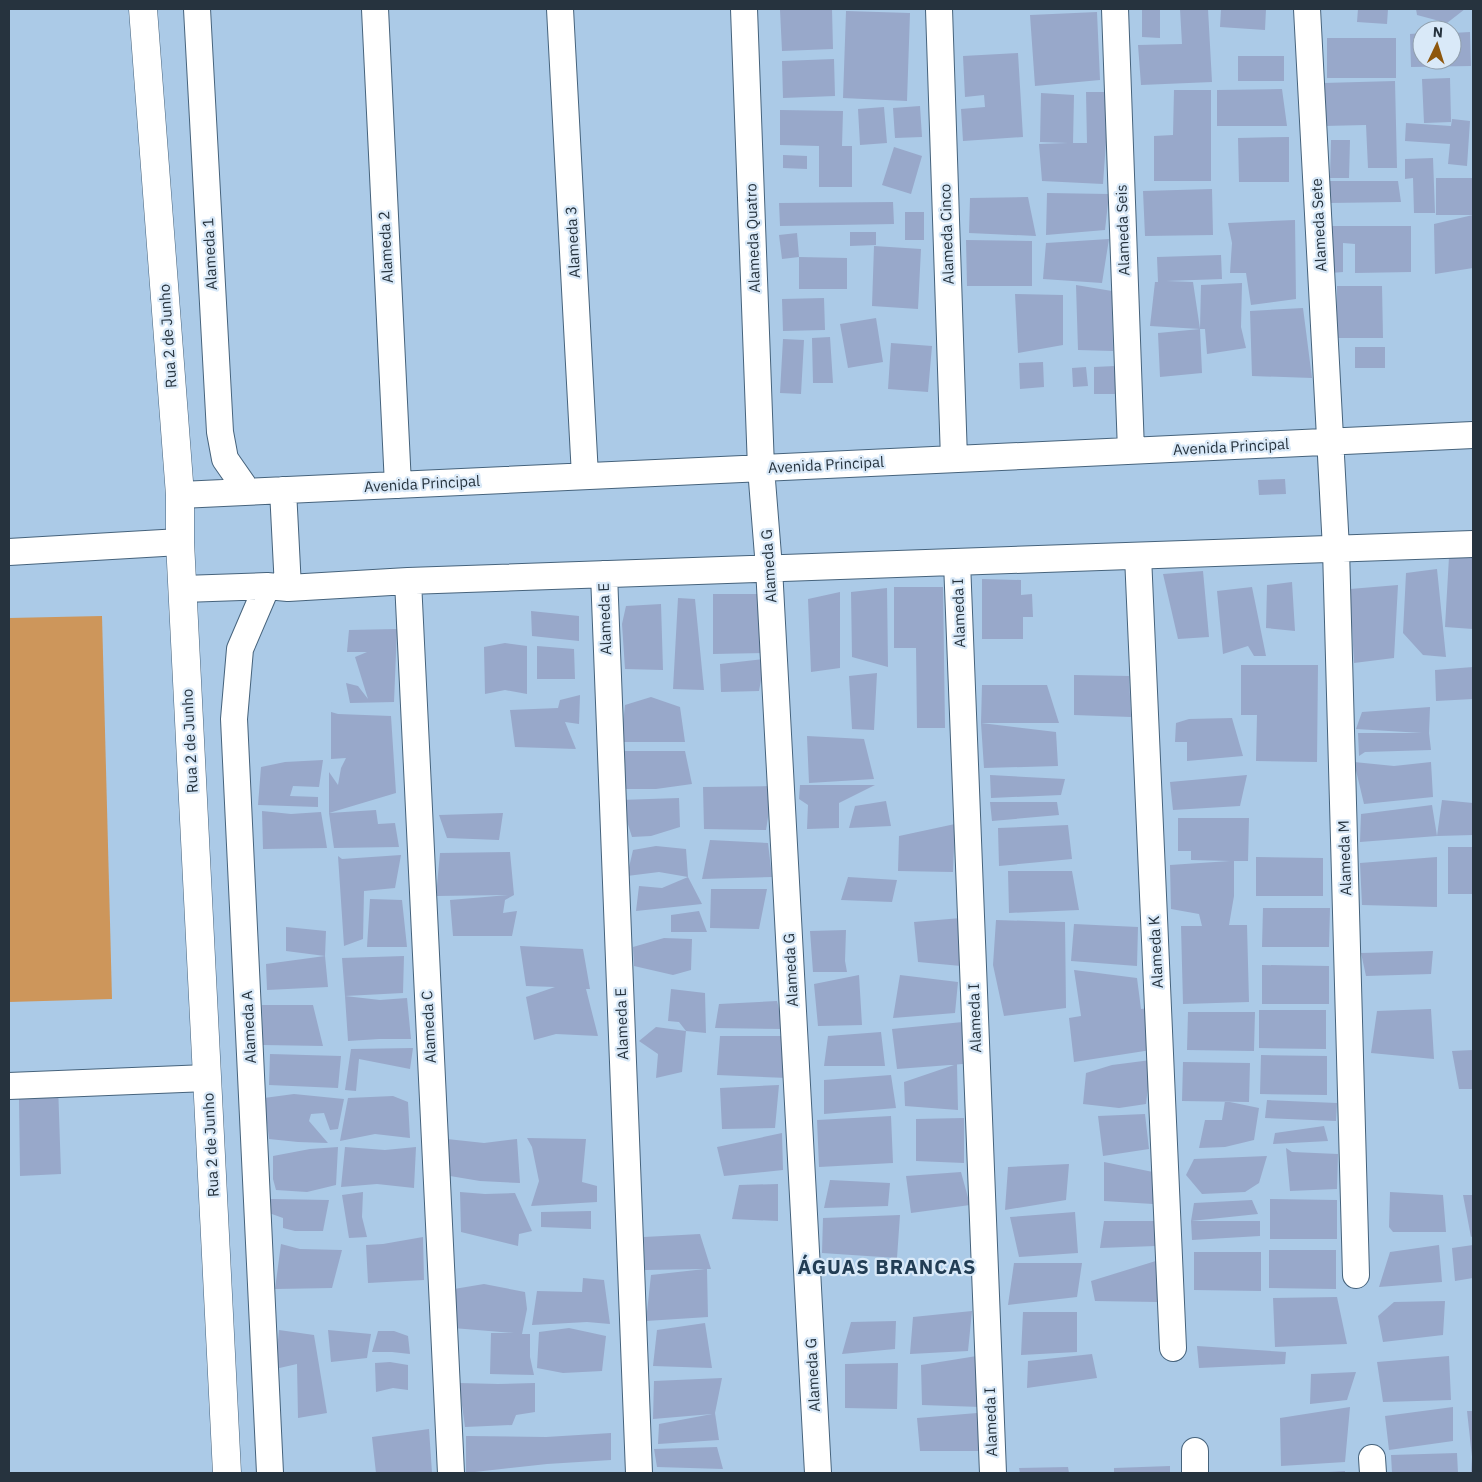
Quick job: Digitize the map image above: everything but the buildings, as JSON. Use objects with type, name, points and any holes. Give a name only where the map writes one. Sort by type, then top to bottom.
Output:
[{"type":"street","name":"Rua 2 de Junho","points":[[144,9],[180,495],[180,542],[227,1473]]},
{"type":"street","name":"Alameda 1","points":[[197,9],[220,432],[225,459],[248,492]]},
{"type":"street","name":"Alameda 2","points":[[375,9],[398,485]]},
{"type":"street","name":"Alameda 3","points":[[560,9],[585,476]]},
{"type":"street","name":"Alameda Quatro","points":[[744,9],[761,468]]},
{"type":"street","name":"Alameda Cinco","points":[[939,9],[954,459]]},
{"type":"street","name":"Alameda Seis","points":[[1115,9],[1131,451]]},
{"type":"street","name":"Alameda Sete","points":[[1307,9],[1331,442]]},
{"type":"street","name":"Avenida Principal","points":[[180,495],[1473,435]]},
{"type":"street","name":"Alameda M","points":[[1331,442],[1336,549],[1356,1275]]},
{"type":"street","name":"Alameda G","points":[[761,468],[770,568],[818,1473]]},
{"type":"street","points":[[277,587],[283,490]]},
{"type":"street","points":[[9,552],[180,542]]},
{"type":"street","points":[[183,589],[1473,544]]},
{"type":"street","name":"Alameda K","points":[[1138,556],[1173,1348]]},
{"type":"street","name":"Alameda I","points":[[958,562],[993,1473]]},
{"type":"street","name":"Alameda E","points":[[604,574],[639,1473]]},
{"type":"street","name":"Alameda C","points":[[408,581],[451,1473]]},
{"type":"street","name":"Alameda A","points":[[270,1473],[234,719],[240,649],[277,587]]},
{"type":"street","points":[[9,1086],[208,1078]]},
{"type":"shaded area","points":[[102,616],[112,999],[9,1002],[9,618]]},
{"type":"district","name":"ÁGUAS BRANCAS","points":[[887,1267]]}]
